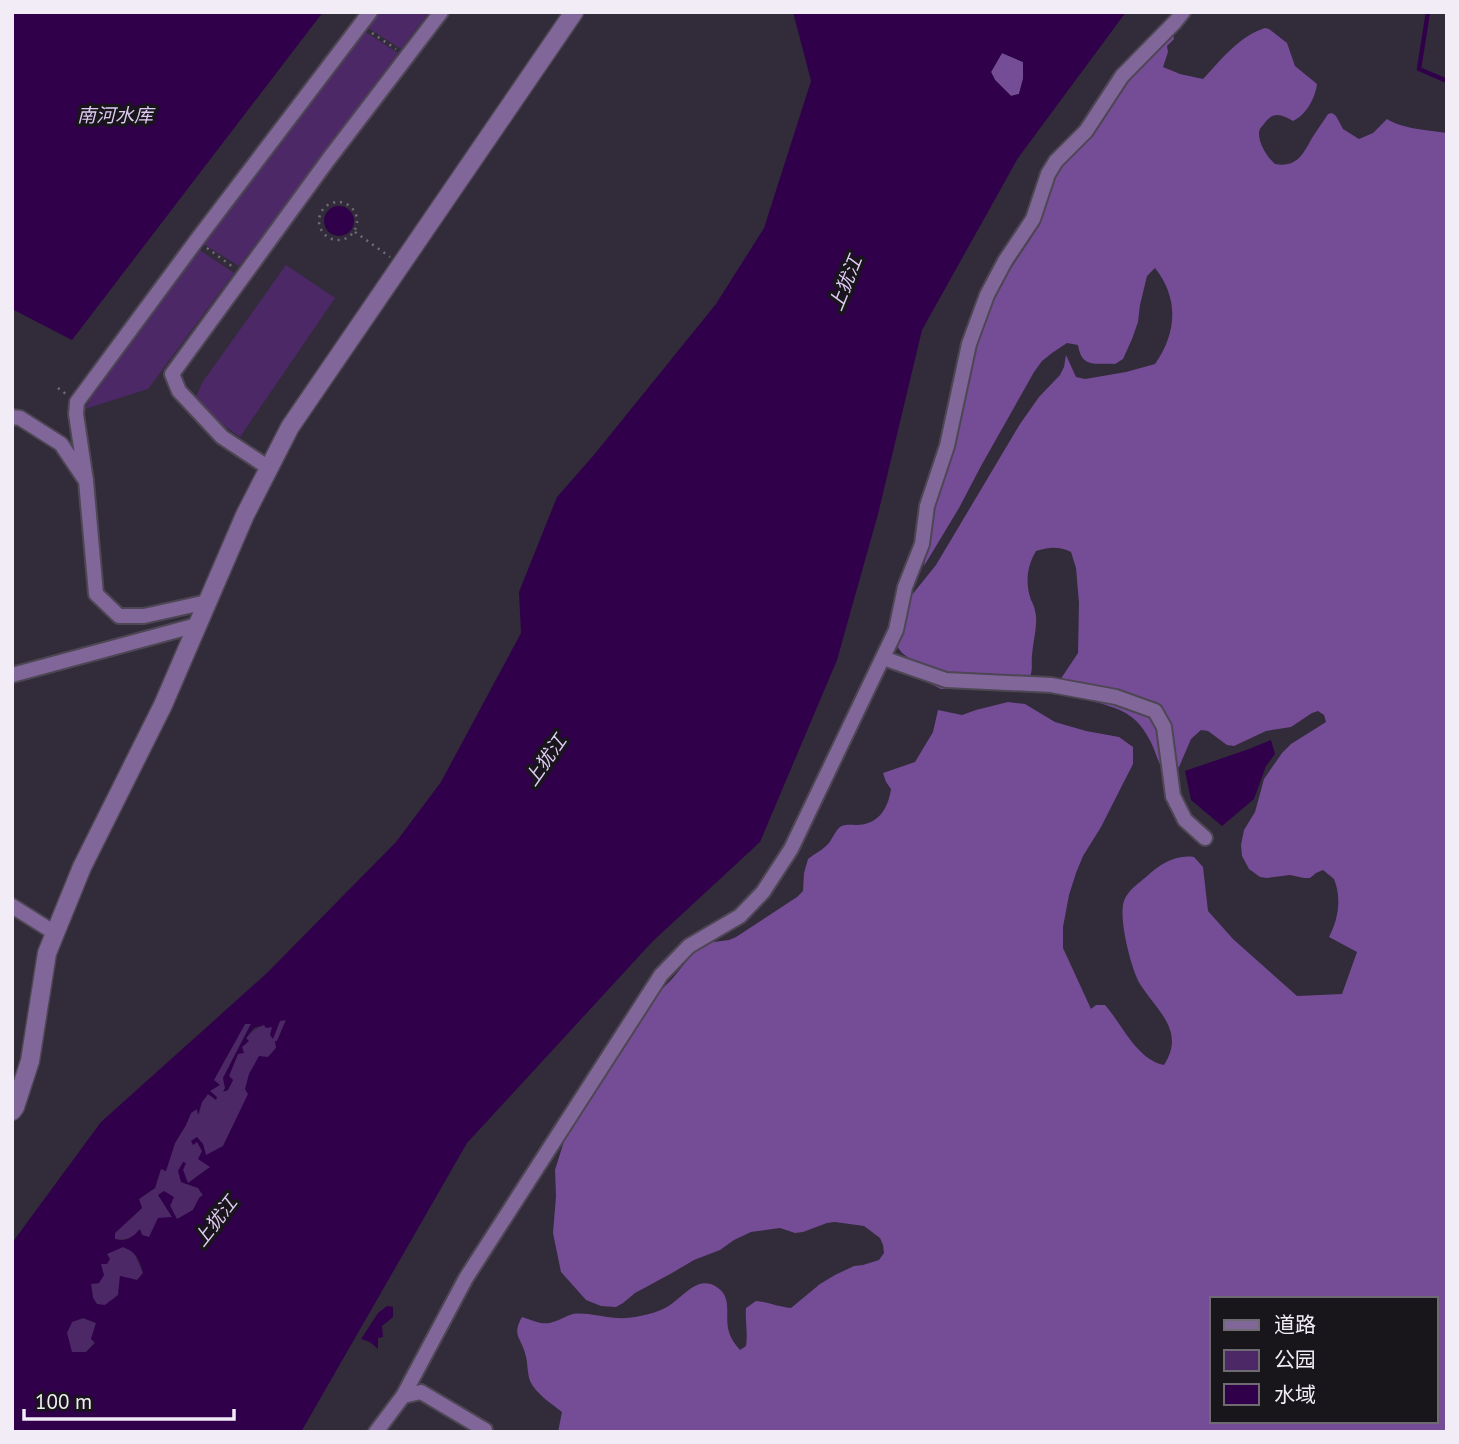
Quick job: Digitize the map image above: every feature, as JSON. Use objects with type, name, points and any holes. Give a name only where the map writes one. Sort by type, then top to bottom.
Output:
[{"type":"street","points":[[269,468],[222,437],[179,391],[172,374],[441,12]]},
{"type":"street","points":[[12,1111],[30,1061],[47,953],[82,867],[163,705],[245,515],[269,468],[290,427],[574,12]]},
{"type":"street","points":[[376,1432],[403,1396],[466,1278],[661,975],[689,946],[740,916],[763,892],[791,849],[896,630],[905,587],[922,544],[927,506],[947,446],[969,344],[987,295],[1005,261],[1033,219],[1048,174],[1056,161],[1086,131],[1122,76],[1183,12]]},
{"type":"street","points":[[207,602],[144,616],[119,616],[96,594],[86,481],[76,414],[77,402],[365,18]]},
{"type":"street","points":[[12,417],[20,418],[61,444],[86,481]]},
{"type":"street","points":[[12,675],[197,625]]},
{"type":"street","points":[[883,658],[946,680],[1051,685],[1115,697],[1155,711],[1164,727],[1173,796],[1185,820],[1205,838]]},
{"type":"street","points":[[12,906],[55,933]]},
{"type":"street","points":[[403,1396],[421,1392],[485,1430]]},
{"type":"path","points":[[365,18],[407,57]]},
{"type":"path","points":[[341,202],[347,204],[356,213],[354,232],[344,239],[332,239],[322,232],[319,220],[321,214],[329,205],[341,202]]},
{"type":"path","points":[[354,232],[401,265]]},
{"type":"path","points":[[196,240],[244,275]]},
{"type":"green space","points":[[375,12],[429,12],[401,49],[365,26]]},
{"type":"green space","points":[[361,29],[398,53],[239,266],[202,243]]},
{"type":"green space","points":[[198,249],[234,273],[148,389],[85,409],[96,388]]},
{"type":"green space","points":[[286,265],[335,298],[240,437],[198,407],[196,397],[202,383]]},
{"type":"green space","points":[[286,1020],[276,1048],[268,1057],[223,1146],[206,1156],[203,1144],[197,1138],[191,1141],[197,1141],[210,1167],[188,1183],[183,1162],[181,1182],[198,1188],[203,1196],[193,1210],[177,1220],[164,1191],[172,1217],[149,1237],[114,1239],[115,1233],[142,1208],[139,1199],[155,1188],[161,1168],[165,1171],[175,1143],[191,1112],[197,1109],[199,1114],[202,1102],[208,1094],[215,1099],[210,1091],[213,1080],[245,1024],[251,1023],[223,1078],[224,1091],[228,1090],[233,1080],[229,1076],[238,1054],[244,1052],[242,1047],[250,1034],[260,1027]]},
{"type":"green space","points":[[123,1247],[133,1251],[143,1273],[137,1280],[120,1276],[118,1295],[105,1306],[97,1304],[93,1298],[91,1284],[99,1283],[101,1263],[107,1263],[110,1259],[106,1254]]},
{"type":"green space","points":[[83,1318],[96,1323],[91,1339],[95,1342],[86,1352],[71,1352],[67,1333],[72,1322]]},
{"type":"shaded area","points":[[1265,28],[1269,29],[1287,43],[1295,66],[1317,84],[1309,106],[1302,115],[1293,121],[1281,115],[1274,115],[1260,128],[1262,146],[1275,164],[1289,164],[1298,159],[1328,114],[1332,113],[1343,129],[1359,139],[1373,133],[1387,119],[1408,127],[1447,133],[1447,1432],[558,1432],[562,1412],[540,1395],[528,1375],[526,1356],[517,1332],[522,1317],[549,1323],[573,1314],[616,1318],[640,1316],[670,1305],[696,1286],[710,1284],[723,1292],[727,1302],[729,1332],[740,1350],[746,1346],[746,1308],[756,1301],[791,1308],[835,1275],[854,1266],[879,1260],[884,1253],[880,1238],[864,1226],[835,1222],[795,1233],[780,1228],[751,1232],[720,1250],[694,1260],[635,1293],[616,1307],[601,1306],[586,1300],[561,1272],[553,1233],[555,1170],[565,1138],[649,1002],[698,947],[736,937],[797,897],[803,891],[808,859],[828,844],[840,827],[871,822],[881,814],[888,803],[891,789],[883,773],[915,762],[933,732],[938,710],[962,715],[1008,702],[1025,704],[1055,722],[1119,737],[1133,747],[1133,764],[1076,873],[1063,927],[1063,948],[1091,1009],[1096,1005],[1105,1005],[1138,1049],[1154,1062],[1164,1065],[1170,1053],[1171,1032],[1136,977],[1126,943],[1123,909],[1126,897],[1134,888],[1168,861],[1194,857],[1203,867],[1208,911],[1233,939],[1297,996],[1342,994],[1357,952],[1329,937],[1338,909],[1334,879],[1323,870],[1310,878],[1290,875],[1260,877],[1249,869],[1242,856],[1241,845],[1244,830],[1255,812],[1264,779],[1291,744],[1326,722],[1324,715],[1318,711],[1312,713],[1291,727],[1266,731],[1234,746],[1227,745],[1208,731],[1201,730],[1191,739],[1179,767],[1164,772],[1148,737],[1133,718],[1105,705],[1056,694],[1062,677],[1078,653],[1079,603],[1076,568],[1071,552],[1058,548],[1036,551],[1029,569],[1028,587],[1036,621],[1031,672],[1027,682],[997,689],[941,689],[931,684],[921,667],[896,645],[911,596],[936,565],[1020,424],[1039,397],[1060,375],[1066,355],[1076,377],[1085,379],[1155,364],[1168,340],[1171,303],[1163,279],[1155,268],[1147,276],[1138,322],[1123,359],[1115,364],[1091,363],[1083,358],[1078,345],[1067,343],[1042,361],[924,566],[936,500],[976,342],[997,284],[1004,279],[1039,226],[1055,176],[1131,74],[1168,36],[1173,34],[1174,39],[1167,46],[1168,52],[1163,67],[1203,79],[1231,49]]},
{"type":"shaded area","points":[[1002,53],[1023,62],[1023,79],[1019,94],[1011,96],[991,72]]},
{"type":"water","name":"南河水库","points":[[12,12],[323,12],[72,340],[12,309]]},
{"type":"water","name":"上犹江","points":[[793,12],[1126,12],[1018,158],[922,330],[878,514],[837,660],[760,842],[653,941],[467,1143],[301,1432],[12,1432],[12,1243],[101,1122],[267,973],[396,842],[441,782],[521,633],[519,592],[557,497],[716,304],[764,228],[811,81]],"holes":[[[1002,53],[1023,62],[1023,79],[1019,94],[1011,96],[991,72]],[[286,1020],[275,1041],[276,1048],[268,1057],[259,1056],[249,1074],[245,1089],[248,1094],[223,1146],[206,1155],[203,1144],[197,1137],[191,1141],[193,1145],[197,1142],[202,1151],[198,1159],[210,1167],[188,1183],[183,1170],[186,1163],[183,1162],[178,1171],[181,1182],[198,1188],[203,1195],[193,1210],[177,1219],[170,1206],[174,1197],[164,1191],[158,1195],[172,1217],[158,1218],[149,1237],[142,1235],[140,1229],[129,1238],[115,1239],[115,1233],[142,1208],[139,1199],[155,1188],[161,1169],[166,1171],[175,1143],[191,1113],[197,1109],[198,1115],[208,1094],[216,1100],[217,1097],[210,1091],[220,1085],[214,1080],[245,1024],[251,1024],[223,1078],[223,1092],[228,1090],[233,1080],[229,1076],[238,1054],[244,1053],[242,1047],[249,1041],[246,1038],[254,1028],[264,1025],[266,1028],[272,1027],[270,1035],[273,1039],[280,1021]],[[123,1247],[131,1251],[143,1273],[137,1280],[120,1276],[118,1295],[105,1305],[97,1304],[93,1298],[91,1284],[99,1283],[104,1275],[101,1264],[107,1264],[110,1259],[107,1254]],[[83,1318],[96,1323],[91,1339],[95,1343],[86,1352],[72,1352],[67,1333],[72,1322]]]},
{"type":"water","points":[[339,206],[350,210],[354,221],[350,232],[339,236],[328,232],[324,221],[328,210]]},
{"type":"water","points":[[1271,740],[1275,754],[1266,766],[1254,799],[1222,826],[1191,800],[1185,771]]},
{"type":"water","points":[[387,1306],[393,1307],[393,1317],[382,1326],[383,1337],[378,1338],[378,1349],[361,1339],[378,1313]]},
{"type":"waterway","points":[[1428,12],[1419,69],[1447,81]]}]
